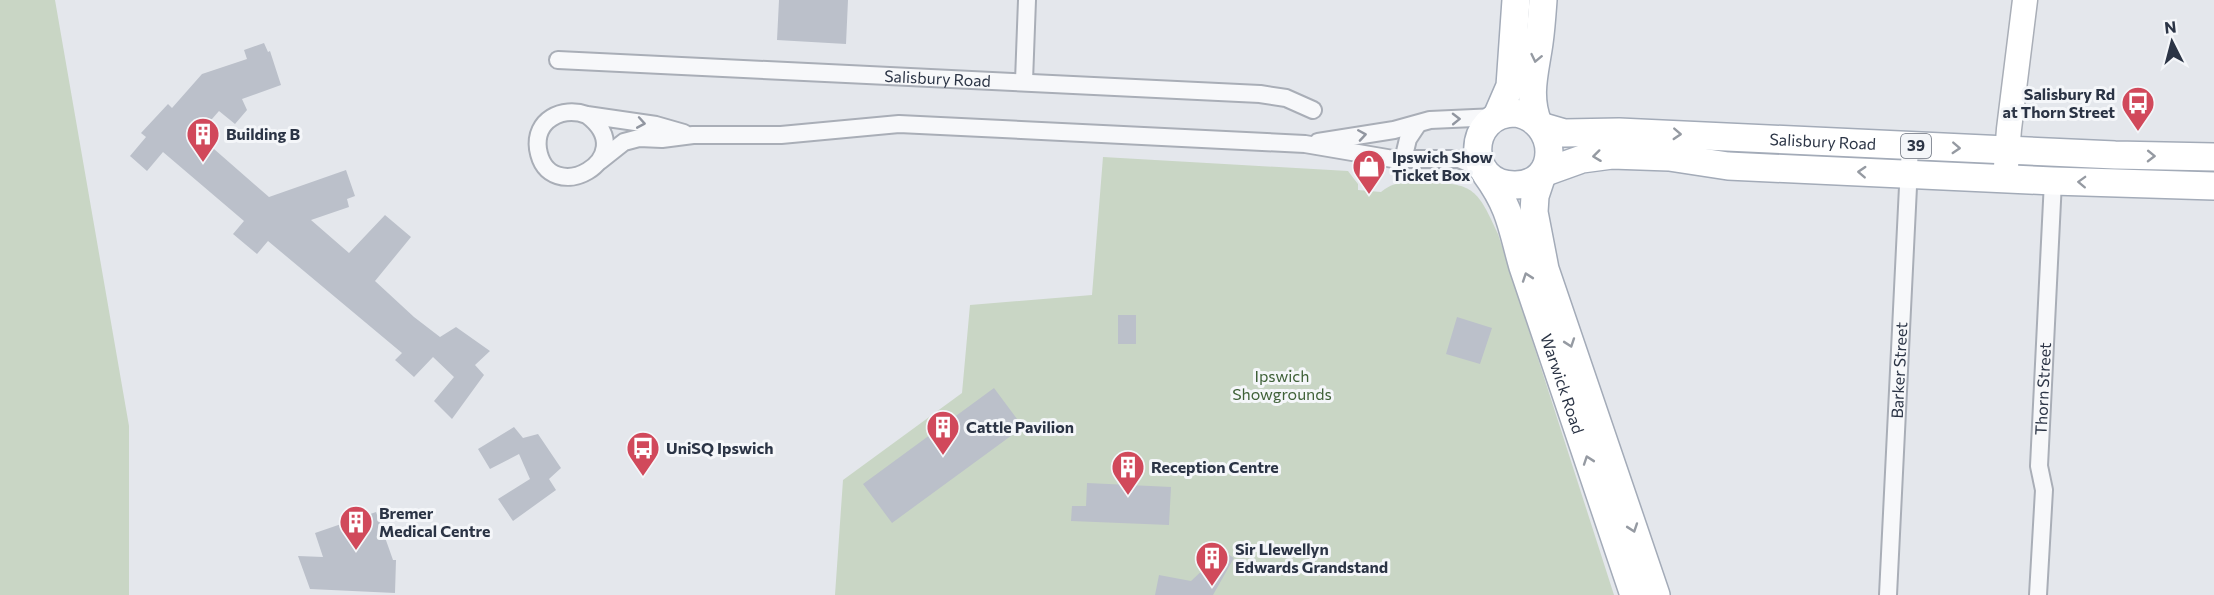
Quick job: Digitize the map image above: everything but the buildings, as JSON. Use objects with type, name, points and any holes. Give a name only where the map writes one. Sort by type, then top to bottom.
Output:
[{"type":"main road","points":[[1516,0],[1510,86],[1497,116],[1485,127],[1479,140],[1478,155],[1485,172],[1498,182],[1512,186],[1531,183],[1542,174],[1548,147],[1547,137],[1539,124],[1533,105],[1532,86],[1541,31],[1543,0]]},
{"type":"main road","points":[[2005,179],[2025,0]]},
{"type":"main road","points":[[1497,116],[1510,113],[1520,114],[1539,124]]},
{"type":"main road","name":"Salisbury Road","points":[[1539,124],[1564,133],[1619,132],[2007,151],[2214,157]]},
{"type":"main road","name":"Salisbury Road","points":[[1542,174],[1582,159],[1612,155],[1669,157],[1728,166],[2214,186]]},
{"type":"main road","name":"Warwick Road","points":[[1485,172],[1502,197],[1509,214],[1523,267],[1634,595]]},
{"type":"main road","name":"Warwick Road","points":[[1542,174],[1535,196],[1534,212],[1545,269],[1656,595]]},
{"type":"street","points":[[1024,81],[1027,0]]},
{"type":"street","name":"Salisbury Road","points":[[558,60],[1260,94],[1286,98],[1312,110]]},
{"type":"street","points":[[693,135],[656,125],[571,111],[554,116],[546,123],[540,131],[538,152],[553,172],[567,177],[582,176],[592,170],[613,149],[631,139],[693,135],[781,135],[898,124],[1305,144],[1403,160],[1455,158],[1472,163],[1485,172]]},
{"type":"street","points":[[587,115],[600,129],[604,139],[600,161]]},
{"type":"street","points":[[1305,144],[1394,130],[1430,120],[1497,116]]},
{"type":"street","points":[[1403,160],[1408,139],[1418,124]]},
{"type":"street","name":"Barker Street","points":[[1888,595],[1910,146]]},
{"type":"street","name":"Thorn Street","points":[[2038,595],[2044,490],[2039,466],[2053,181]]},
{"type":"green space","points":[[0,0],[55,0],[129,426],[129,595],[0,595]]},
{"type":"green space","name":"Ipswich Showgrounds","points":[[1103,157],[1348,171],[1358,184],[1358,190],[1381,192],[1400,183],[1438,183],[1462,186],[1471,190],[1484,206],[1498,234],[1614,595],[835,595],[843,480],[962,393],[970,305],[1092,295]]},
{"type":"place","name":"Salisbury Rd at Thorn Street","points":[[2138,132]]},
{"type":"place","name":"Building B","points":[[203,163]]},
{"type":"place","name":"Ipswich Show Ticket Box","points":[[1369,195]]},
{"type":"place","name":"Cattle Pavilion","points":[[943,456]]},
{"type":"place","name":"UniSQ Ipswich","points":[[643,477]]},
{"type":"place","name":"Reception Centre","points":[[1128,496]]},
{"type":"place","name":"Bremer Medical Centre","points":[[356,551]]},
{"type":"place","name":"Sir Llewellyn Edwards Grandstand","points":[[1212,587]]}]
